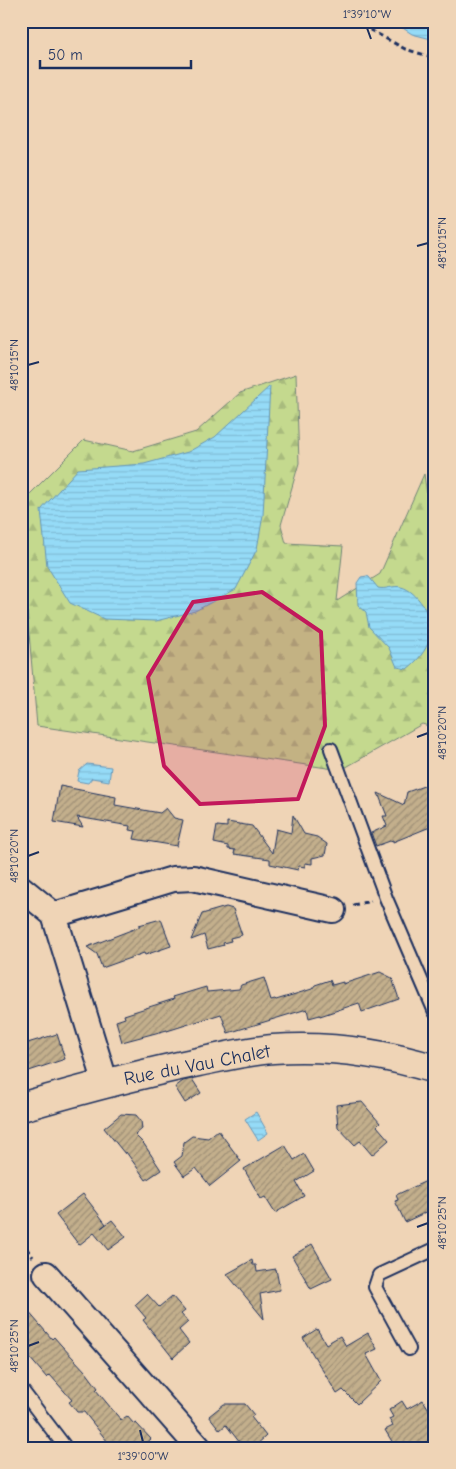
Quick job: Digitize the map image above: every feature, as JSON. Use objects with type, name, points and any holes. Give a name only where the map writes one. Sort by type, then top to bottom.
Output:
[{"type":"street","points":[[54,915],[173,879],[193,878],[333,910]]},
{"type":"street","points":[[21,888],[54,915],[106,1084]]},
{"type":"street","name":"Rue du Vau Chalet","points":[[21,1107],[170,1068],[243,1052],[275,1049],[323,1049],[375,1053],[435,1069]]},
{"type":"street","points":[[46,1274],[199,1448]]},
{"type":"lane","points":[[331,749],[386,898],[435,1012]]},
{"type":"lane","points":[[409,1349],[375,1287],[378,1275],[435,1249]]},
{"type":"lane","points":[[21,1389],[66,1448]]},
{"type":"path","points":[[354,21],[405,48],[435,58]]},
{"type":"path","points":[[333,910],[386,898]]},
{"type":"highlighted area","points":[[262,592],[321,632],[325,726],[298,799],[200,804],[164,766],[148,677],[193,602]]},
{"type":"green space","points":[[296,374],[299,463],[281,525],[286,543],[343,546],[337,601],[380,574],[424,474],[435,551],[435,728],[422,724],[341,770],[37,726],[21,540],[21,503],[84,440],[133,451],[196,432],[240,393]]},
{"type":"water","points":[[392,21],[435,21],[435,40],[412,34]]},
{"type":"water","points":[[270,386],[263,515],[257,549],[236,589],[195,611],[156,621],[104,619],[70,603],[47,566],[41,510],[78,469],[144,464],[188,452],[215,437]]},
{"type":"water","points":[[367,576],[378,588],[404,588],[418,599],[427,614],[430,623],[429,640],[421,655],[407,669],[397,667],[389,648],[369,627],[366,612],[358,605],[357,583],[361,577]]},
{"type":"water","points":[[87,764],[111,767],[109,781],[92,778],[88,783],[77,781],[79,771]]},
{"type":"water","points":[[256,1112],[268,1133],[258,1140],[245,1119]]},
{"type":"building","points":[[435,782],[435,825],[393,842],[393,840],[376,846],[371,833],[387,826],[383,816],[387,816],[378,793],[404,805],[407,792]]},
{"type":"building","points":[[60,786],[116,797],[115,805],[160,813],[166,808],[174,818],[183,820],[177,846],[134,839],[136,831],[129,830],[130,826],[77,817],[83,827],[54,822]]},
{"type":"building","points":[[293,815],[304,834],[317,837],[327,844],[325,855],[312,858],[312,864],[305,863],[305,867],[299,866],[298,870],[270,864],[270,859],[234,854],[235,850],[228,849],[228,846],[214,843],[217,826],[227,827],[227,822],[252,826],[272,853],[276,829],[291,833]]},
{"type":"building","points":[[226,907],[233,909],[242,935],[230,938],[231,941],[223,943],[224,945],[208,949],[204,935],[191,940],[202,914]]},
{"type":"building","points":[[161,919],[171,946],[145,955],[144,953],[102,968],[97,954],[87,947],[139,927],[139,925]]},
{"type":"building","points":[[380,972],[392,978],[399,999],[362,1012],[359,1003],[309,1018],[307,1009],[228,1033],[221,1014],[167,1031],[122,1042],[116,1021],[125,1018],[124,1015],[206,987],[207,992],[239,989],[241,985],[264,978],[271,1000],[276,1000],[312,989],[315,985],[330,980],[332,985],[343,982],[343,984]]},
{"type":"building","points":[[57,1034],[65,1059],[26,1072],[21,1054],[21,1045]]},
{"type":"building","points":[[192,1079],[201,1093],[185,1103],[175,1087],[183,1081]]},
{"type":"building","points":[[362,1102],[380,1123],[377,1126],[389,1140],[372,1155],[360,1141],[355,1145],[338,1127],[336,1105]]},
{"type":"building","points":[[121,1114],[136,1115],[141,1121],[142,1129],[135,1135],[144,1144],[161,1170],[146,1180],[126,1152],[125,1154],[104,1128]]},
{"type":"building","points":[[218,1130],[241,1161],[210,1186],[196,1168],[184,1176],[174,1162],[182,1156],[184,1142],[192,1136],[208,1138]]},
{"type":"building","points":[[285,1145],[294,1160],[304,1154],[314,1171],[296,1182],[304,1196],[275,1213],[265,1197],[261,1199],[244,1169]]},
{"type":"building","points":[[435,1177],[435,1208],[405,1222],[395,1201],[398,1200],[396,1195]]},
{"type":"building","points":[[83,1194],[106,1224],[101,1228],[112,1220],[126,1237],[108,1250],[94,1233],[79,1245],[56,1215]]},
{"type":"building","points":[[312,1244],[332,1279],[311,1289],[292,1256]]},
{"type":"building","points":[[252,1260],[253,1265],[256,1265],[257,1272],[276,1269],[280,1290],[260,1294],[264,1319],[227,1274]]},
{"type":"building","points":[[147,1294],[159,1307],[172,1296],[185,1311],[181,1314],[188,1322],[179,1330],[189,1343],[173,1358],[143,1320],[146,1318],[135,1305]]},
{"type":"building","points":[[21,1303],[52,1339],[54,1337],[86,1372],[98,1388],[96,1390],[121,1420],[127,1416],[151,1439],[141,1448],[111,1446],[84,1412],[77,1412],[69,1402],[72,1400],[50,1375],[47,1378],[29,1357],[30,1350],[21,1339]]},
{"type":"building","points":[[317,1329],[326,1344],[340,1336],[346,1346],[368,1333],[377,1349],[366,1354],[381,1381],[357,1404],[343,1390],[337,1394],[303,1338]]},
{"type":"building","points":[[423,1400],[435,1419],[435,1448],[396,1448],[385,1430],[393,1426],[389,1419],[393,1417],[389,1410],[402,1401],[407,1409]]},
{"type":"building","points":[[224,1404],[245,1404],[254,1415],[251,1417],[266,1436],[253,1448],[244,1448],[226,1425],[220,1430],[209,1416]]}]
